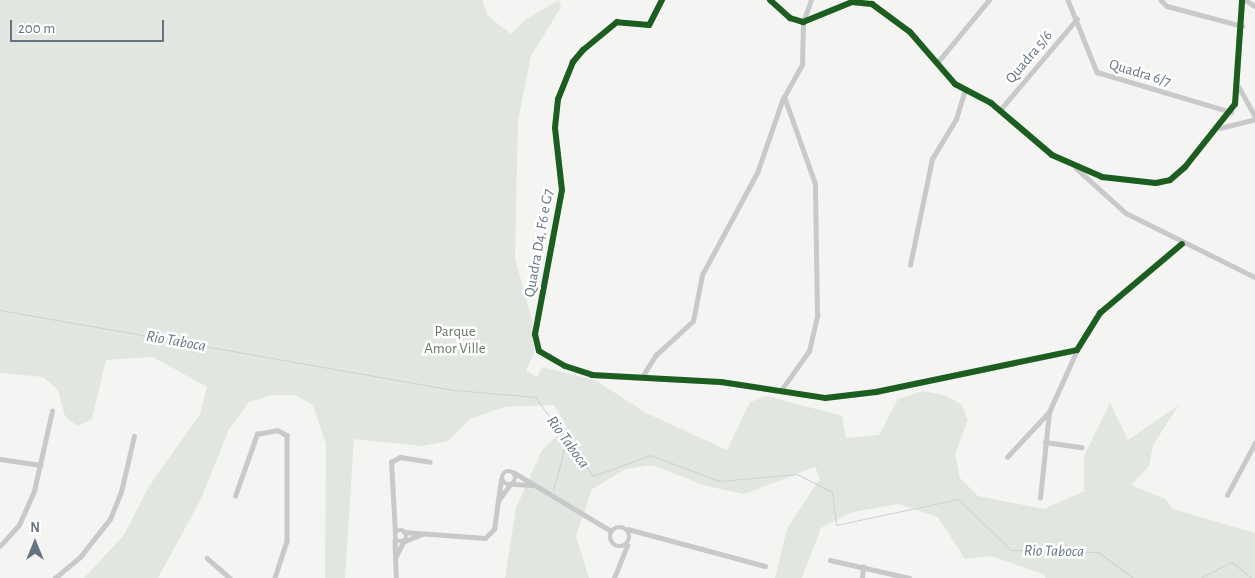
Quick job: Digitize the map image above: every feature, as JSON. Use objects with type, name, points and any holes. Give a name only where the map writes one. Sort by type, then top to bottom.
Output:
[{"type":"street","name":"Quadra D4, F6 e G7","points":[[642,376],[578,372],[543,354],[536,342],[562,190],[555,128],[558,99],[573,62],[618,22],[649,25],[662,0]]},
{"type":"street","points":[[770,0],[790,18],[803,22],[852,2],[874,2],[910,32],[937,63],[965,90],[1000,110],[1041,148],[1075,167],[1102,177],[1165,182],[1185,167],[1219,128],[1232,108],[1238,86],[1244,0],[1255,6]]},
{"type":"street","points":[[811,0],[803,22],[802,64],[784,96],[757,173],[702,276],[693,321],[656,355],[642,376],[782,389],[844,397],[1076,350]]},
{"type":"street","points":[[937,63],[989,0]]},
{"type":"street","points":[[1068,0],[1077,19]]},
{"type":"street","points":[[1161,0],[1167,6],[1242,26]]},
{"type":"street","name":"Quadra 6/7","points":[[1077,19],[1097,72],[1232,108]]},
{"type":"street","name":"Quadra 5/6","points":[[1000,110],[1077,19]]},
{"type":"street","points":[[1219,128],[1255,118],[1238,86]]},
{"type":"street","points":[[910,265],[932,159],[956,119],[965,90]]},
{"type":"street","points":[[782,389],[810,351],[817,305],[815,184],[784,96]]},
{"type":"street","points":[[1232,108],[1245,102]]},
{"type":"street","points":[[1232,108],[1235,119],[1240,121]]},
{"type":"street","points":[[1075,167],[1126,213],[1182,244],[1255,277]]},
{"type":"street","points":[[1040,498],[1045,442],[1050,412],[1076,350],[1100,313],[1182,244]]},
{"type":"street","points":[[0,546],[19,525],[41,465],[52,411]]},
{"type":"street","points":[[1007,457],[1050,412]]},
{"type":"street","points":[[235,496],[257,434],[277,430],[288,435],[288,541],[275,578]]},
{"type":"street","points":[[54,578],[80,557],[110,519],[134,436]]},
{"type":"street","points":[[1045,442],[1082,447]]},
{"type":"street","points":[[1227,495],[1255,443]]},
{"type":"street","points":[[396,578],[396,540],[393,523],[391,462],[400,457],[430,462]]},
{"type":"street","points":[[0,459],[41,465]]},
{"type":"street","points":[[395,533],[403,531],[485,538],[494,529],[501,479],[506,471],[513,472],[536,485],[611,531]]},
{"type":"street","points":[[497,502],[511,485],[513,472]]},
{"type":"street","points":[[501,479],[511,485],[536,485]]},
{"type":"street","points":[[393,523],[403,531],[404,541],[395,559]]},
{"type":"street","points":[[611,531],[619,526],[766,566]]},
{"type":"street","points":[[628,529],[631,538]]},
{"type":"street","points":[[611,531],[612,542],[619,547],[623,559]]},
{"type":"street","points":[[614,578],[631,538],[639,531]]},
{"type":"street","points":[[396,540],[404,541],[422,534]]},
{"type":"street","points":[[619,547],[628,544]]},
{"type":"street","points":[[207,558],[230,578]]},
{"type":"street","points":[[830,560],[909,578]]},
{"type":"street","points":[[862,578],[863,567]]},
{"type":"green space","name":"Parque Amor Ville","points":[[0,0],[482,0],[488,16],[511,34],[525,20],[559,0],[561,7],[531,56],[518,120],[515,258],[533,324],[534,353],[526,371],[537,377],[542,367],[595,380],[646,413],[727,450],[750,402],[767,396],[842,416],[846,438],[879,435],[898,399],[923,391],[943,395],[961,404],[968,420],[955,454],[960,478],[978,496],[1044,509],[1084,491],[1084,456],[1110,403],[1128,440],[1179,405],[1153,445],[1149,466],[1131,485],[1165,499],[1173,509],[1255,533],[1255,578],[1045,578],[1046,575],[991,556],[965,559],[938,517],[898,504],[853,512],[821,528],[802,578],[775,578],[787,529],[820,478],[815,467],[744,494],[706,486],[652,465],[626,469],[592,489],[576,536],[589,578],[505,578],[516,508],[542,450],[567,427],[554,405],[504,407],[470,419],[448,441],[422,446],[354,439],[345,578],[325,578],[326,444],[313,405],[295,395],[272,395],[249,402],[229,429],[200,501],[158,578],[84,578],[124,535],[148,488],[200,414],[207,387],[153,357],[106,360],[92,419],[77,426],[65,416],[58,390],[43,377],[0,373]]},
{"type":"waterway","name":"Rio Taboca","points":[[0,310],[455,390],[535,397],[593,476],[650,455],[719,481],[797,474],[832,492],[836,525],[958,499],[1011,550],[1098,552],[1133,578]]},
{"type":"waterway","points":[[553,491],[566,442]]},
{"type":"waterway","name":"Rio Taboca","points":[[1200,578],[1232,562],[1251,578]]},
{"type":"cycle path","points":[[662,0],[649,25],[617,22],[583,50],[573,62],[558,99],[555,128],[562,190],[535,334],[539,351],[565,366],[592,375],[721,382],[825,398],[876,392],[1077,350],[1100,313],[1182,244]]},
{"type":"cycle path","points":[[770,0],[790,18],[803,22],[852,2],[872,4],[910,32],[955,84],[991,103],[1052,155],[1102,177],[1156,183],[1170,180],[1185,167],[1235,104],[1242,0]]}]
